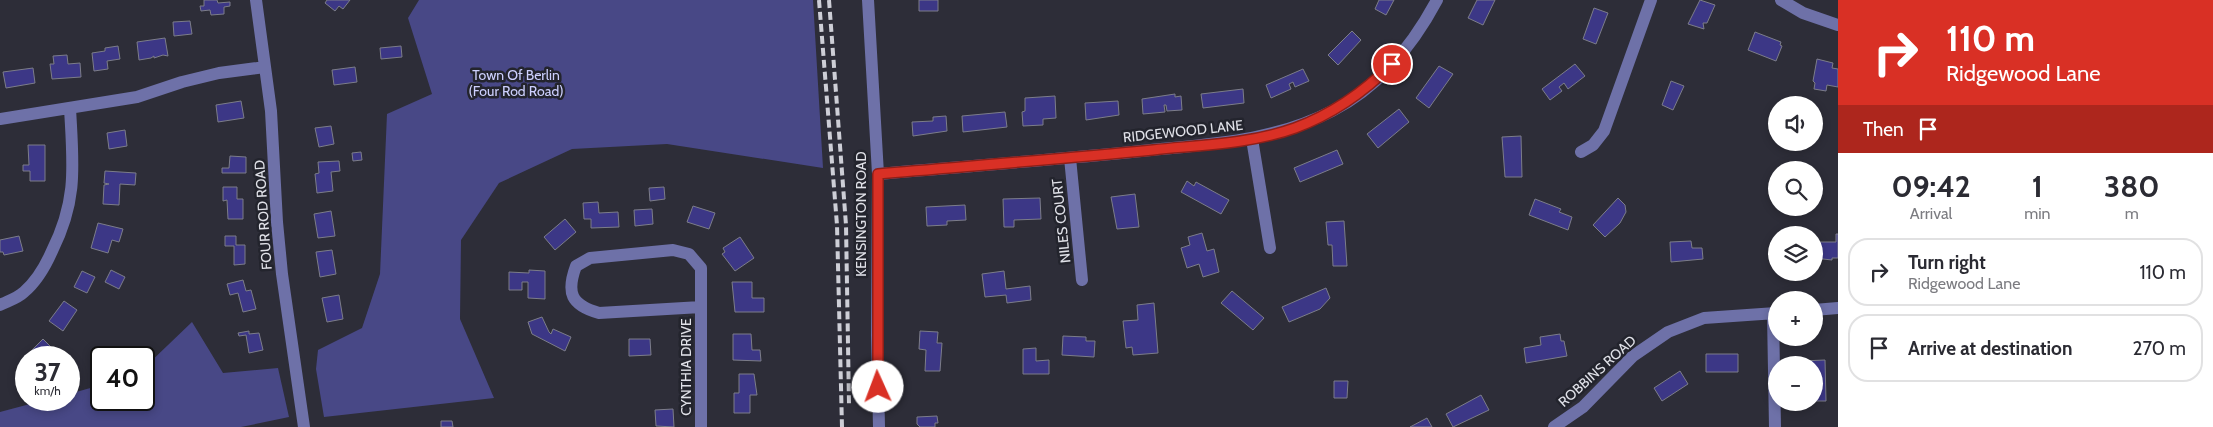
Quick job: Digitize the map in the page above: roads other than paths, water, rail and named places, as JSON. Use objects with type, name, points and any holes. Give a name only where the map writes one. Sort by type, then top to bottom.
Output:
[{"type":"street","name":"FOUR ROD ROAD","points":[[256,0],[274,152],[277,222],[282,274],[304,427]]},
{"type":"street","name":"KENSINGTON ROAD","points":[[868,0],[878,174],[877,335],[879,427]]},
{"type":"street","name":"RIDGEWOOD LANE","points":[[878,174],[1070,158],[1252,139],[1295,128],[1334,110],[1371,86],[1403,53],[1426,20],[1437,0]]},
{"type":"street","points":[[1581,152],[1593,145],[1604,131],[1651,0]]},
{"type":"street","points":[[1781,0],[1803,13],[1838,25]]},
{"type":"street","points":[[0,119],[137,98],[182,82],[219,73],[265,67]]},
{"type":"street","points":[[0,305],[23,293],[43,272],[60,235],[71,202],[73,165],[70,108]]},
{"type":"street","points":[[1252,139],[1270,248]]},
{"type":"street","name":"NILES COURT","points":[[1070,158],[1082,280]]},
{"type":"street","name":"CYNTHIA DRIVE","points":[[701,306],[599,314],[583,308],[572,298],[571,280],[576,266],[590,258],[673,250],[688,254],[701,268],[701,306],[701,427]]},
{"type":"street","points":[[1823,309],[1838,308]]},
{"type":"street","name":"ROBBINS ROAD","points":[[1554,427],[1583,407],[1633,356],[1668,332],[1704,318],[1768,314]]},
{"type":"street","points":[[1774,346],[1775,427]]},
{"type":"railway","points":[[819,0],[837,225],[842,427]]},
{"type":"railway","points":[[829,0],[846,225],[849,404]]},
{"type":"park label","name":"Town Of Berlin (Four Rod Road)","points":[[516,84]]}]
